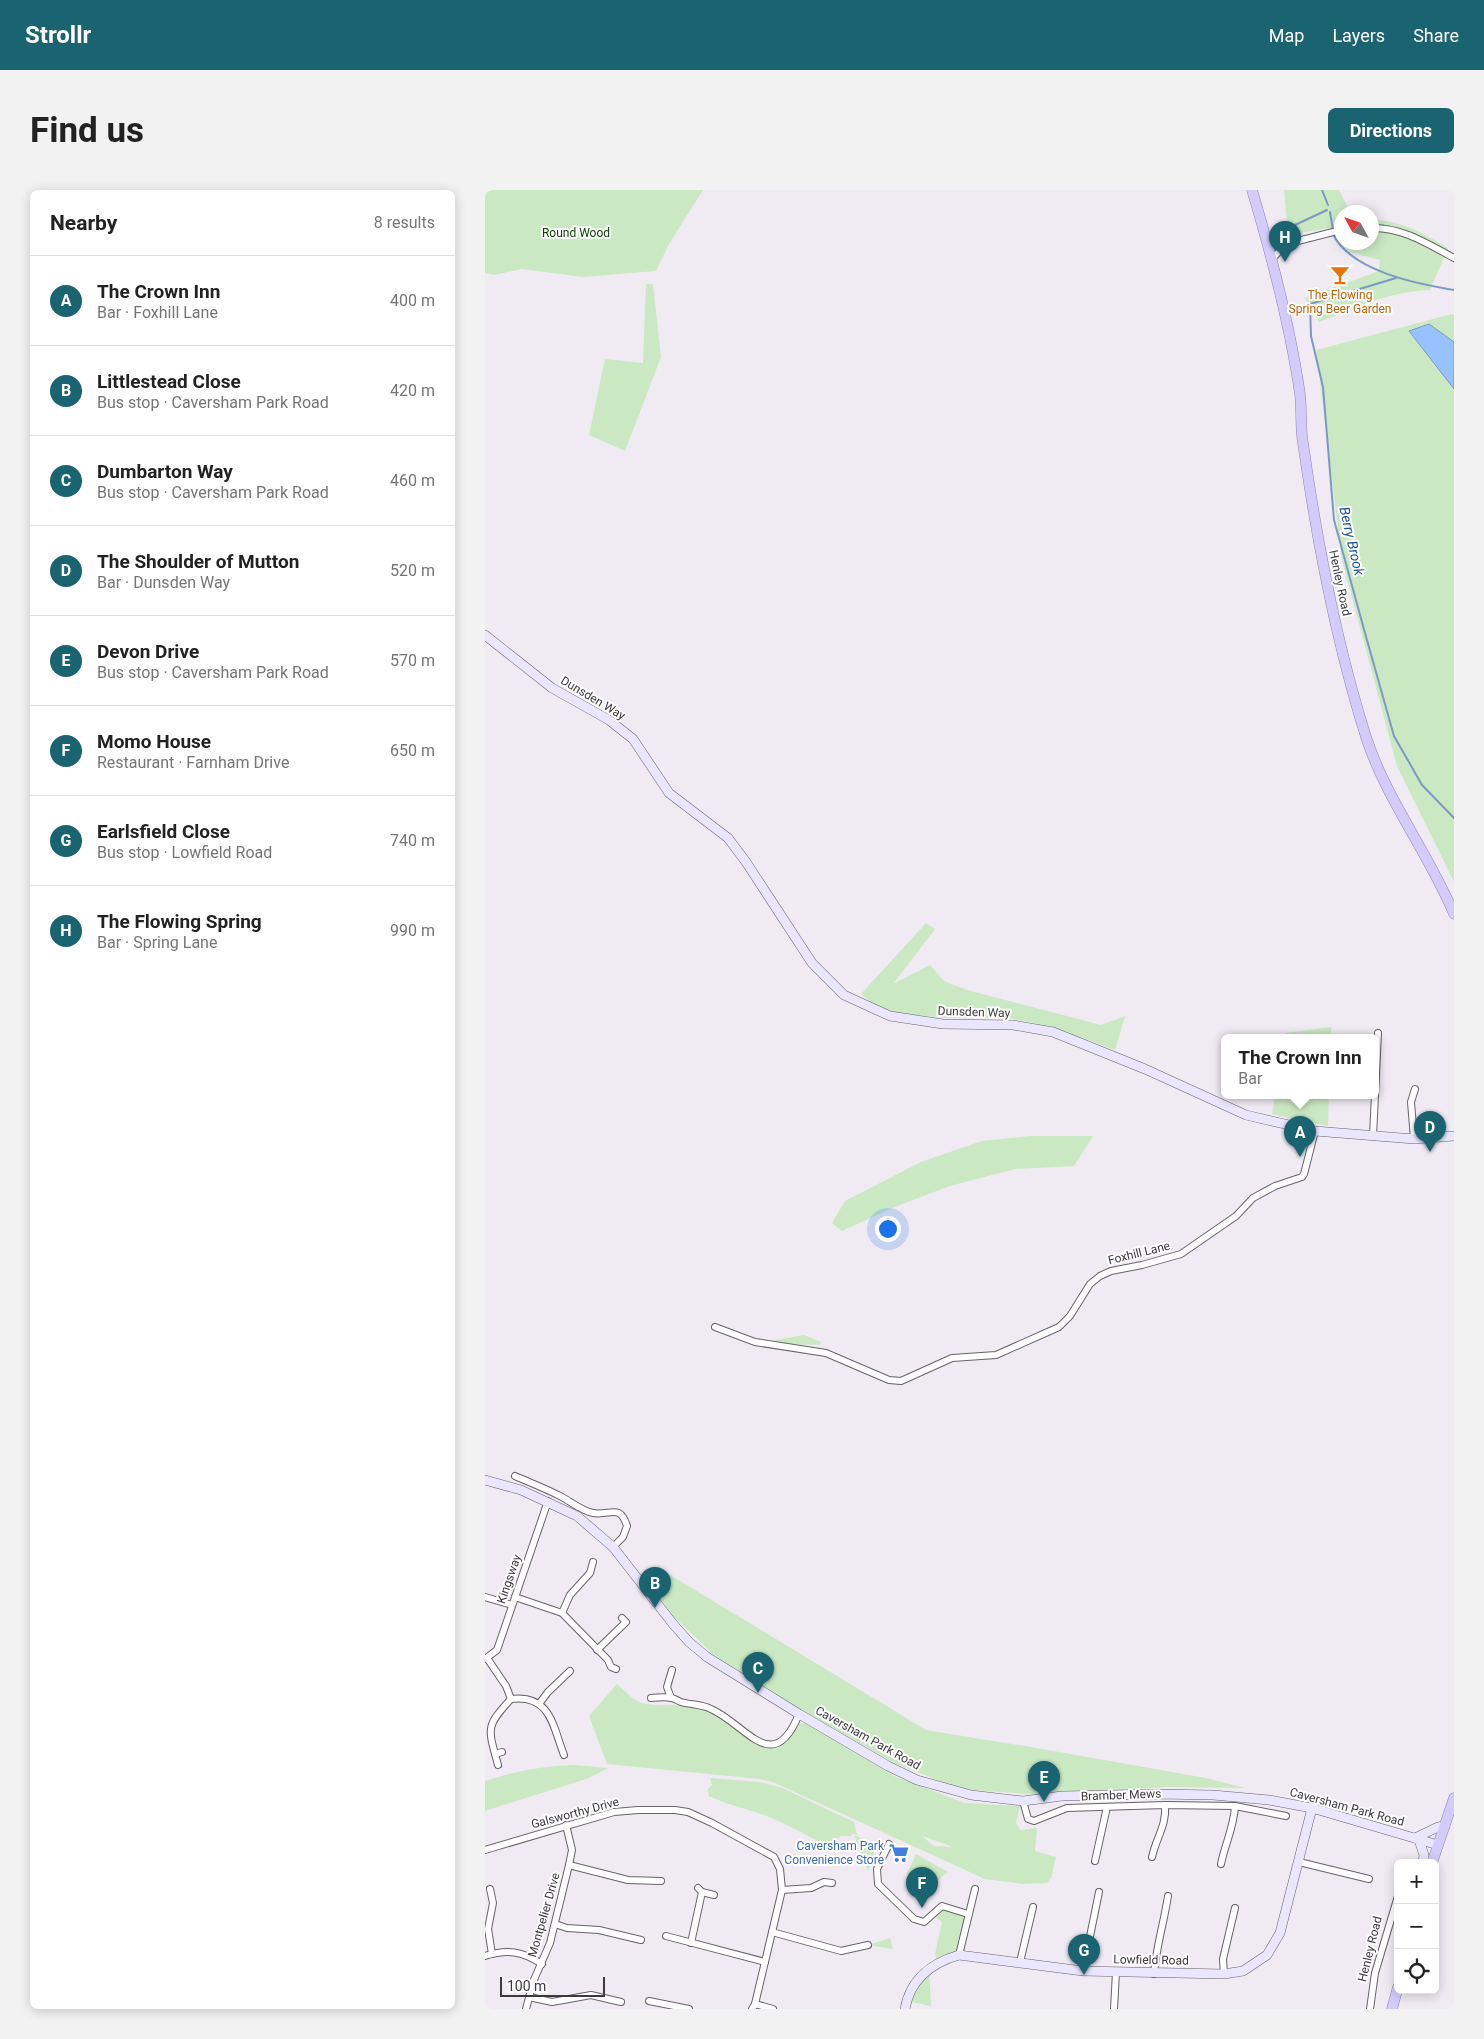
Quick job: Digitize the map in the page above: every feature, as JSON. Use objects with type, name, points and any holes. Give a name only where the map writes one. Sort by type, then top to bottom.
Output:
[{"type":"main road","name":"Henley Road","points":[[1252,190],[1272,259],[1300,396],[1302,440],[1320,545],[1351,686],[1373,756],[1383,779],[1443,889],[1454,914]]},
{"type":"main road","points":[[1433,1859],[1454,1798]]},
{"type":"main road","points":[[1392,2009],[1396,1994]]},
{"type":"street","points":[[1379,228],[1392,229],[1418,238],[1454,258]]},
{"type":"street","points":[[1272,259],[1286,244],[1334,232]]},
{"type":"street","points":[[1266,237],[1286,244]]},
{"type":"street","name":"Dunsden Way","points":[[485,636],[552,688],[609,720],[633,739],[669,793],[728,838],[746,862],[812,963],[844,995],[890,1016],[943,1024],[1013,1025],[1053,1032],[1145,1069],[1246,1115],[1315,1131],[1414,1139],[1454,1136]]},
{"type":"street","points":[[1414,1139],[1411,1102],[1415,1089]]},
{"type":"street","points":[[1373,1136],[1375,1099]]},
{"type":"street","name":"Foxhill Lane","points":[[715,1327],[755,1342],[826,1353],[889,1380],[901,1381],[952,1358],[996,1355],[1034,1340],[1066,1322],[1090,1284],[1100,1276],[1111,1271],[1181,1254],[1235,1216],[1253,1198],[1275,1186],[1302,1177],[1315,1131]]},
{"type":"street","points":[[519,1477],[593,1513],[616,1512],[621,1514],[625,1517],[627,1526],[623,1537],[613,1547]]},
{"type":"street","name":"Caversham Park Road","points":[[485,1480],[521,1490],[577,1516],[613,1547],[689,1642],[721,1667],[888,1766],[917,1780],[971,1795],[1023,1801],[1062,1796],[1213,1795],[1269,1800],[1312,1808],[1438,1845]]},
{"type":"street","name":"Kingsway","points":[[486,1658],[497,1650],[548,1501]]},
{"type":"street","points":[[562,1613],[570,1595],[590,1573],[593,1562]]},
{"type":"street","points":[[485,1597],[512,1606]]},
{"type":"street","points":[[515,1597],[562,1613],[608,1660],[611,1667],[616,1669]]},
{"type":"street","points":[[597,1650],[625,1621]]},
{"type":"street","points":[[486,1658],[506,1686],[511,1699]]},
{"type":"street","points":[[671,1698],[667,1686],[672,1670]]},
{"type":"street","points":[[539,1704],[548,1692],[567,1679],[570,1671]]},
{"type":"street","points":[[498,1765],[486,1730],[488,1722],[511,1699],[519,1698],[539,1704],[549,1712],[564,1751]]},
{"type":"street","points":[[651,1698],[671,1698],[711,1708],[740,1730],[768,1746],[775,1746],[783,1741],[799,1714]]},
{"type":"street","points":[[495,1754],[503,1752]]},
{"type":"street","name":"Bramber Mews","points":[[1023,1801],[1028,1819],[1034,1820],[1067,1808],[1165,1805],[1235,1806],[1286,1816]]},
{"type":"street","points":[[1153,1857],[1157,1840],[1164,1828],[1165,1805]]},
{"type":"street","points":[[1221,1864],[1229,1839],[1235,1806]]},
{"type":"street","points":[[1095,1861],[1107,1807]]},
{"type":"street","name":"Lowfield Road","points":[[959,1955],[1083,1971],[1224,1974],[1243,1971],[1267,1955],[1280,1933],[1312,1808]]},
{"type":"street","name":"Galsworthy Drive","points":[[485,1850],[614,1812],[675,1810],[688,1812],[711,1822],[774,1857],[780,1869],[782,1890],[754,2007]]},
{"type":"street","name":"Montpelier Drive","points":[[526,2009],[533,1982],[542,1964],[555,1924],[569,1865],[572,1850],[566,1825]]},
{"type":"street","points":[[1424,1859],[1417,1839],[1438,1827],[1445,1826]]},
{"type":"street","points":[[889,1844],[877,1869],[878,1884],[914,1919],[924,1922],[942,1906],[968,1914]]},
{"type":"street","points":[[1299,1862],[1369,1879]]},
{"type":"street","points":[[569,1865],[628,1880],[661,1881]]},
{"type":"street","points":[[782,1890],[811,1888],[824,1882],[832,1882]]},
{"type":"street","points":[[490,1889],[493,1902],[487,1929],[493,1954]]},
{"type":"street","points":[[905,2009],[909,1992],[923,1974],[945,1959],[959,1955],[975,1889]]},
{"type":"street","points":[[691,1943],[700,1890],[714,1895]]},
{"type":"street","points":[[1083,1971],[1099,1892]]},
{"type":"street","points":[[1154,1974],[1155,1961],[1165,1922],[1168,1896]]},
{"type":"street","name":"Henley Road","points":[[1370,2009],[1375,1973],[1396,1904]]},
{"type":"street","points":[[1020,1962],[1033,1906]]},
{"type":"street","points":[[1224,1974],[1223,1959],[1235,1908]]},
{"type":"street","points":[[555,1924],[567,1928],[599,1930],[641,1940]]},
{"type":"street","points":[[772,1932],[841,1951],[868,1945]]},
{"type":"street","points":[[666,1936],[765,1962]]},
{"type":"street","points":[[485,1956],[515,1951],[530,1956],[542,1964]]},
{"type":"street","points":[[1114,2009],[1116,1972]]},
{"type":"street","points":[[529,1997],[553,2002],[591,1995],[621,2002]]},
{"type":"street","points":[[649,2001],[689,2009]]},
{"type":"street","points":[[754,2007],[773,2009]]},
{"type":"green space","name":"Round Wood","points":[[485,190],[703,190],[669,244],[656,271],[583,277],[522,269],[494,275],[485,273]]},
{"type":"green space","points":[[1284,190],[1339,190],[1346,205],[1334,205],[1334,227],[1288,235]]},
{"type":"green space","points":[[1379,220],[1403,225],[1448,248],[1430,290],[1386,297],[1319,322],[1305,298],[1379,271],[1380,260],[1347,250],[1379,250]]},
{"type":"green space","points":[[646,284],[653,284],[661,357],[625,451],[589,435],[605,359],[643,363]]},
{"type":"green space","points":[[1454,315],[1454,882],[1397,766],[1342,560],[1316,350]]},
{"type":"green space","points":[[926,923],[935,929],[893,984],[930,965],[944,981],[967,990],[1101,1025],[1125,1016],[1115,1050],[1049,1026],[1008,1018],[948,1018],[883,1012],[861,994]]},
{"type":"green space","points":[[1331,1027],[1331,1034],[1285,1033]]},
{"type":"green space","points":[[1274,1099],[1329,1099],[1328,1126],[1272,1114]]},
{"type":"green space","points":[[1031,1136],[1093,1136],[1074,1166],[1015,1169],[950,1186],[897,1206],[842,1231],[832,1223],[845,1201],[921,1162],[982,1141]]},
{"type":"green space","points":[[804,1335],[821,1342],[820,1345],[780,1344],[775,1340]]},
{"type":"green space","points":[[662,1570],[926,1730],[1206,1778],[1245,1788],[1167,1787],[1041,1795],[960,1789],[894,1763],[786,1701],[713,1654],[673,1616],[651,1585]]},
{"type":"green space","points":[[617,1684],[632,1698],[642,1703],[689,1705],[704,1708],[747,1739],[765,1748],[778,1748],[800,1723],[808,1724],[894,1776],[965,1803],[1020,1806],[1016,1823],[1020,1830],[1037,1828],[1035,1851],[1056,1857],[1051,1878],[1047,1883],[1023,1884],[985,1879],[775,1783],[760,1779],[607,1764],[589,1716]],"holes":[[[922,1836],[950,1846],[934,1846]]]},
{"type":"green space","points":[[575,1765],[608,1768],[589,1778],[485,1811],[485,1781],[529,1770]]},
{"type":"green space","points":[[710,1778],[760,1782],[782,1788],[854,1822],[857,1835],[853,1833],[851,1836],[841,1836],[829,1847],[770,1817],[709,1796],[708,1789],[712,1785]]},
{"type":"green space","points":[[854,1835],[865,1840],[861,1845],[874,1851],[875,1855],[868,1871]]},
{"type":"green space","points":[[916,1854],[948,1872],[932,1885],[929,1882],[922,1889],[907,1874]]},
{"type":"green space","points":[[941,1910],[963,1915],[967,1920],[959,1955],[938,1963],[935,1954],[942,1922],[934,1916]]},
{"type":"green space","points":[[890,1938],[893,1949],[868,1945]]},
{"type":"green space","points":[[929,1969],[931,2006],[907,2001]]},
{"type":"water","points":[[1429,324],[1454,342],[1454,389],[1409,331]]},
{"type":"waterway","name":"Berry Brook","points":[[1322,190],[1328,205]]},
{"type":"waterway","points":[[1290,231],[1295,225],[1327,210]]},
{"type":"waterway","points":[[1330,212],[1333,230]]},
{"type":"waterway","points":[[1333,234],[1342,247],[1354,258],[1386,274],[1454,290]]},
{"type":"waterway","name":"Berry Brook","points":[[1396,278],[1310,304],[1311,336],[1323,387],[1334,520],[1394,736],[1422,785],[1454,818]]},
{"type":"place","name":"The Flowing Spring","points":[[1285,262]]},
{"type":"place","name":"The Flowing Spring Beer Garden","points":[[1340,275]]},
{"type":"place","name":"The Shoulder of Mutton","points":[[1430,1152]]},
{"type":"place","name":"The Crown Inn","points":[[1300,1157]]},
{"type":"place","name":"Littlestead Close","points":[[655,1608]]},
{"type":"place","name":"Dumbarton Way","points":[[758,1693]]},
{"type":"place","name":"Devon Drive","points":[[1044,1802]]},
{"type":"place","name":"Caversham Park Convenience Store","points":[[899,1853]]},
{"type":"place","name":"Momo House","points":[[922,1908]]},
{"type":"place","name":"Earlsfield Close","points":[[1084,1975]]}]
